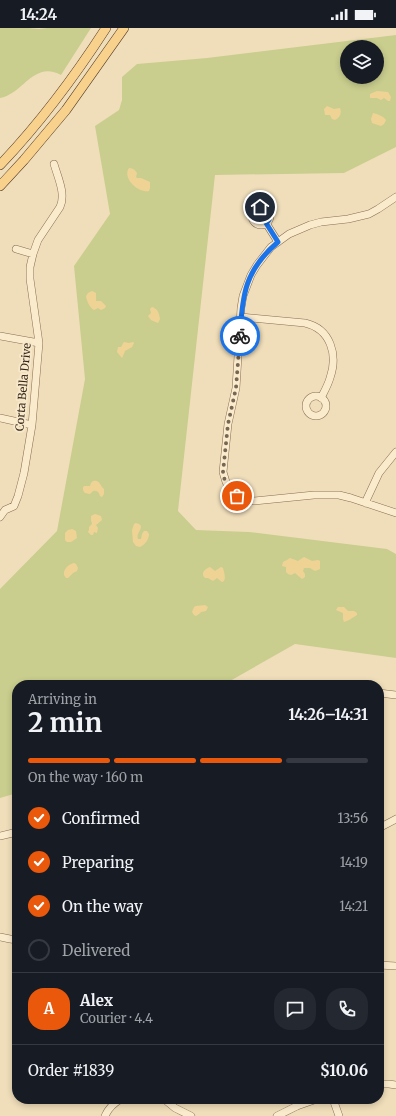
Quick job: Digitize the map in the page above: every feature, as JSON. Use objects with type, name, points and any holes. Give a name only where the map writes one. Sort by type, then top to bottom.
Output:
[{"type":"main road","points":[[0,165],[63,90],[106,28]]},
{"type":"main road","points":[[0,185],[40,142],[76,98],[124,28]]},
{"type":"street","name":"Corta Bella Drive","points":[[0,517],[5,510],[14,506],[18,496],[24,473],[32,425],[39,343],[30,280],[30,267],[38,240],[62,202],[62,194],[54,164]]},
{"type":"street","points":[[396,197],[369,214],[348,219],[310,224],[289,234],[263,256],[251,275],[243,296],[236,383],[228,424],[223,472],[226,482],[232,491],[240,497],[250,500],[327,494],[351,498],[396,513]]},
{"type":"street","points":[[266,223],[278,242]]},
{"type":"street","points":[[16,249],[33,254]]},
{"type":"street","points":[[241,317],[305,323],[315,326],[328,338],[333,354],[333,366],[330,379],[321,398]]},
{"type":"street","points":[[0,336],[39,343]]},
{"type":"street","points":[[0,418],[32,425]]},
{"type":"street","points":[[365,503],[380,473],[396,452]]},
{"type":"street","points":[[384,694],[396,695]]},
{"type":"street","points":[[384,825],[396,819]]},
{"type":"street","points":[[0,836],[12,833]]},
{"type":"street","points":[[0,937],[12,939]]},
{"type":"street","points":[[384,965],[396,966]]},
{"type":"street","points":[[384,1084],[396,1085]]},
{"type":"street","points":[[105,1116],[107,1111],[115,1104]]},
{"type":"street","points":[[170,1104],[191,1116]]},
{"type":"street","points":[[277,1116],[303,1104]]},
{"type":"street","points":[[335,1104],[339,1116]]},
{"type":"green space","points":[[0,28],[91,28],[61,75],[52,72],[43,72],[29,79],[15,91],[0,98]]},
{"type":"green space","points":[[396,35],[396,147],[344,173],[215,175],[178,511],[196,530],[249,532],[387,549],[396,554],[396,658],[295,644],[232,680],[12,680],[12,794],[0,798],[0,589],[57,531],[85,379],[74,266],[110,214],[95,126],[119,110],[122,100],[122,77],[137,64],[207,58],[340,42],[340,84],[384,84],[384,40],[355,40]]},
{"type":"sand","points":[[377,91],[388,92],[391,97],[390,101],[384,98],[381,100],[377,98],[370,98],[370,94]]},
{"type":"sand","points":[[327,106],[334,109],[340,108],[341,113],[338,118],[335,120],[332,119],[330,115],[325,115],[324,109]]},
{"type":"sand","points":[[373,113],[380,115],[386,120],[384,124],[381,126],[372,123],[371,119]]},
{"type":"sand","points":[[129,168],[136,171],[137,178],[150,182],[149,191],[140,190],[132,184],[129,180],[127,172]]},
{"type":"sand","points":[[92,291],[96,293],[96,301],[101,301],[106,306],[105,308],[101,310],[98,308],[94,310],[91,307],[86,296]]},
{"type":"sand","points":[[152,307],[159,313],[160,319],[158,323],[151,320],[148,316],[151,313],[150,309]]},
{"type":"sand","points":[[124,342],[134,343],[132,347],[125,351],[122,358],[117,352],[118,347],[121,347]]},
{"type":"sand","points":[[93,481],[99,482],[104,489],[104,494],[102,497],[97,491],[93,491],[90,494],[85,493],[83,489],[84,486],[90,486]]},
{"type":"sand","points":[[95,514],[101,516],[102,520],[96,525],[98,528],[97,533],[94,532],[93,535],[91,535],[88,532],[89,527],[92,524],[91,516]]},
{"type":"sand","points":[[136,523],[141,526],[138,539],[141,539],[144,531],[147,531],[149,534],[144,545],[140,547],[136,546],[133,542],[132,530],[134,524]]},
{"type":"sand","points":[[72,529],[76,531],[77,538],[71,542],[67,542],[65,540],[65,533]]},
{"type":"sand","points":[[304,557],[312,561],[320,561],[320,569],[315,571],[310,568],[304,568],[303,571],[305,577],[302,579],[295,573],[291,575],[288,574],[286,572],[286,567],[282,566],[283,562],[290,558],[298,561]]},
{"type":"sand","points":[[74,563],[78,568],[77,571],[66,578],[64,575],[65,569],[70,564]]},
{"type":"sand","points":[[210,567],[215,571],[221,567],[223,568],[225,576],[224,581],[222,582],[217,578],[213,581],[205,578],[203,573]]},
{"type":"sand","points":[[205,605],[208,607],[206,611],[201,612],[196,616],[194,615],[192,612],[194,607]]},
{"type":"sand","points":[[338,607],[344,607],[348,611],[354,611],[357,615],[344,622],[343,613],[336,610]]},
{"type":"way so far","points":[[237,496],[227,486],[223,472],[228,424],[236,388],[240,336]]},
{"type":"route","points":[[240,336],[241,308],[246,285],[263,256],[278,242],[266,223],[270,218],[268,210],[260,207]]}]
